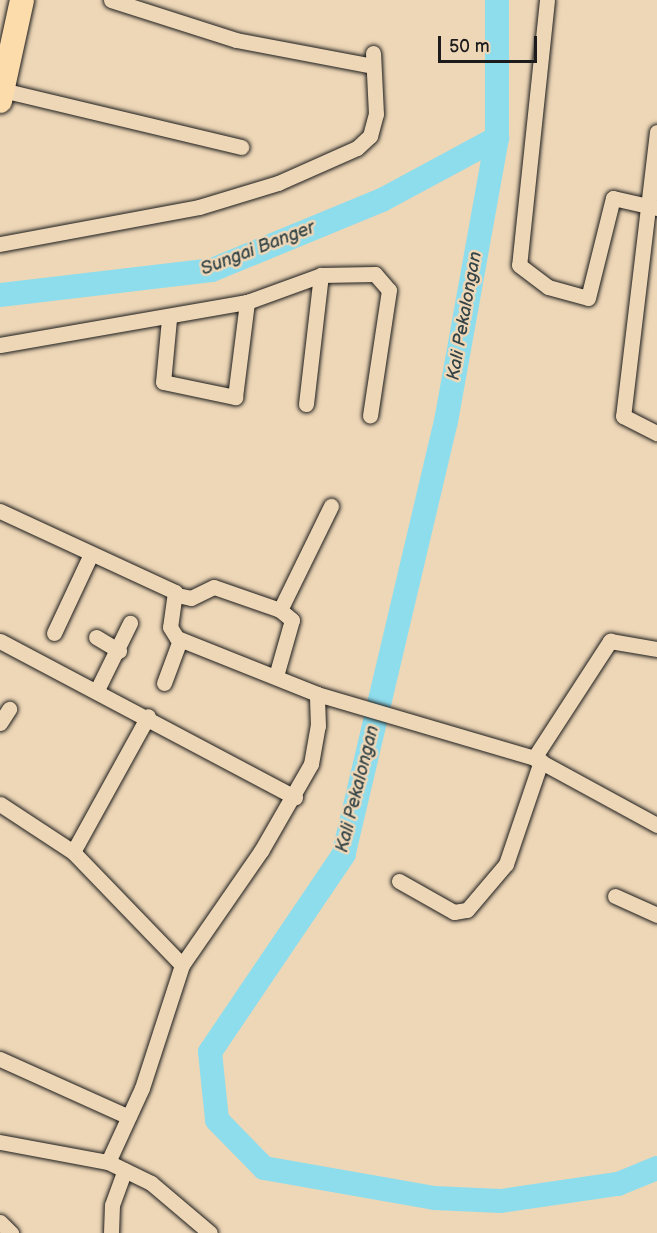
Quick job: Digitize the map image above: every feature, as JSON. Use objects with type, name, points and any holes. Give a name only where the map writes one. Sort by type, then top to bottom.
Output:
[{"type":"main road","points":[[1,96],[22,0]]},
{"type":"street","points":[[0,244],[199,207],[278,183],[357,148],[374,127],[373,60],[236,40],[111,0]]},
{"type":"street","points":[[547,0],[519,265],[548,287],[588,298],[613,198],[653,206]]},
{"type":"street","points":[[1,96],[241,147]]},
{"type":"street","points":[[657,132],[653,206],[623,416],[657,433]]},
{"type":"street","points":[[0,345],[169,318],[247,302],[321,275],[375,274],[389,290],[370,416]]},
{"type":"street","points":[[306,404],[321,275]]},
{"type":"street","points":[[169,318],[164,382],[236,397],[247,302]]},
{"type":"street","points":[[280,609],[331,506]]},
{"type":"street","points":[[0,511],[177,595],[191,598],[214,587],[280,609],[292,620],[276,676]]},
{"type":"street","points":[[54,633],[91,554]]},
{"type":"street","points":[[177,595],[170,627],[180,640],[317,694],[411,724],[537,759],[657,825]]},
{"type":"street","points":[[97,690],[119,651],[130,623]]},
{"type":"street","points":[[96,637],[119,651]]},
{"type":"street","points":[[164,683],[180,640]]},
{"type":"street","points":[[399,881],[454,912],[467,910],[506,864],[537,759],[610,640],[657,649]]},
{"type":"street","points":[[0,641],[148,716],[296,797]]},
{"type":"street","points":[[108,1162],[129,1117],[182,965],[296,797],[311,764],[318,726],[317,694]]},
{"type":"street","points":[[0,723],[9,709]]},
{"type":"street","points":[[73,852],[148,716]]},
{"type":"street","points":[[0,804],[73,852],[182,965]]},
{"type":"street","points":[[615,896],[657,915]]},
{"type":"street","points":[[0,1059],[129,1117]]},
{"type":"street","points":[[0,1143],[108,1162],[151,1183],[210,1233]]},
{"type":"street","points":[[111,1233],[112,1205],[125,1170]]},
{"type":"street","points":[[0,1206],[0,1213]]},
{"type":"street","points":[[0,1222],[11,1233]]},
{"type":"waterway","name":"Kali Pekalongan","points":[[497,0],[497,138],[446,421],[344,854],[210,1052],[217,1120],[264,1168],[434,1198],[501,1201],[618,1184],[657,1168]]},
{"type":"waterway","name":"Sungai Banger","points":[[0,295],[212,270],[382,200],[497,138]]}]
